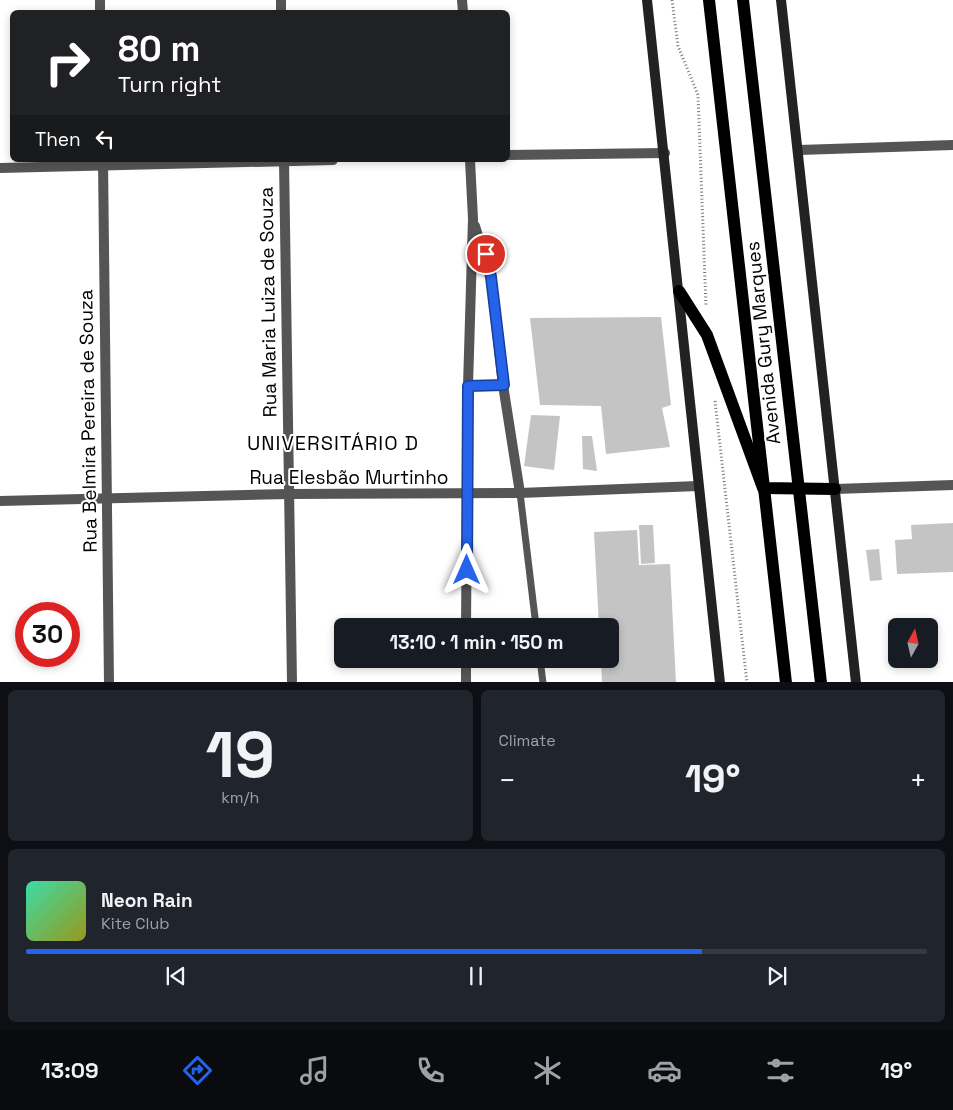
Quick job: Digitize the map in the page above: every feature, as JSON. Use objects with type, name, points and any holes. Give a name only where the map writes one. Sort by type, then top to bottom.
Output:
[{"type":"main road","points":[[647,0],[665,153],[698,486],[720,682]]},
{"type":"main road","name":"Avenida Gury Marques","points":[[709,0],[786,682]]},
{"type":"main road","name":"Avenida Gury Marques","points":[[744,0],[821,682]]},
{"type":"main road","points":[[746,19],[751,0]]},
{"type":"main road","points":[[781,0],[856,682]]},
{"type":"main road","points":[[679,291],[707,335],[763,488],[798,490],[835,489]]},
{"type":"street","points":[[799,150],[953,145]]},
{"type":"street","points":[[510,155],[665,153]]},
{"type":"street","points":[[0,168],[103,163],[194,162]]},
{"type":"street","name":"Rua Maria Luiza de Souza","points":[[284,162],[292,682]]},
{"type":"street","points":[[466,618],[468,386],[473,219],[470,162]]},
{"type":"street","name":"Rua Belmira Pereira de Souza","points":[[103,163],[109,682]]},
{"type":"street","points":[[473,219],[491,277],[520,493]]},
{"type":"street","points":[[468,386],[504,385]]},
{"type":"street","points":[[835,489],[953,485]]},
{"type":"street","name":"Rua Elesbão Murtinho","points":[[0,501],[289,494],[520,493],[698,486]]},
{"type":"street","points":[[466,668],[466,682]]},
{"type":"lane","points":[[520,493],[535,618]]},
{"type":"lane","points":[[541,668],[543,682]]},
{"type":"building","points":[[661,317],[671,405],[662,408],[670,447],[606,454],[601,406],[540,405],[530,318]]},
{"type":"building","points":[[531,415],[560,416],[554,470],[524,466]]},
{"type":"building","points":[[582,436],[592,436],[597,471],[583,469]]},
{"type":"building","points":[[953,523],[953,572],[897,574],[895,540],[912,539],[911,525]]},
{"type":"building","points":[[639,525],[653,525],[655,563],[641,564]]},
{"type":"building","points":[[637,530],[639,565],[670,564],[676,682],[602,682],[601,668],[619,668],[619,618],[599,618],[594,532]]},
{"type":"building","points":[[879,549],[882,580],[870,581],[866,550]]},
{"type":"district","name":"UNIVERSITÁRIO D","points":[[333,443]]},
{"type":"route","points":[[467,570],[468,386],[504,385],[491,277],[486,254]]}]
